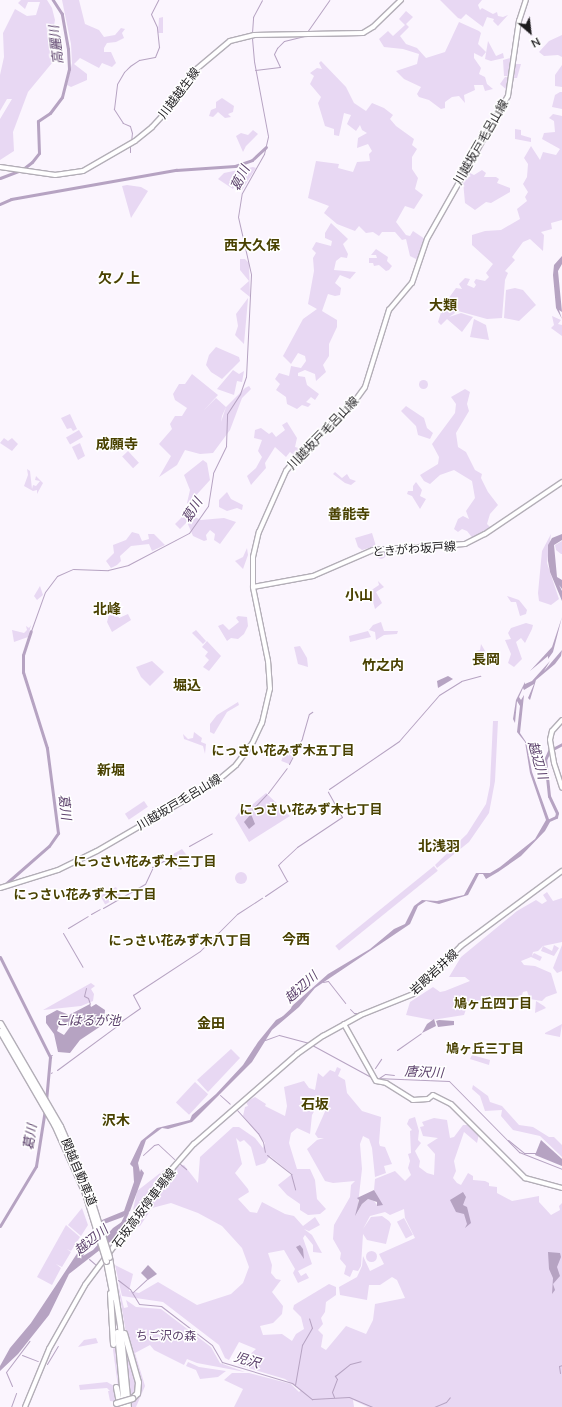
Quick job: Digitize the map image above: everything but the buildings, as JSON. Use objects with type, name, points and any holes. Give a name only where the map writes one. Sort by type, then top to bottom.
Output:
[{"type":"highway","name":"関越自動車道","points":[[0,1023],[48,1106],[87,1191],[114,1281],[128,1407]]},
{"type":"highway","name":"関越自動車道","points":[[0,1031],[47,1112],[87,1191]]},
{"type":"highway","name":"関越自動車道","points":[[107,1261],[116,1321],[124,1407]]},
{"type":"highway","points":[[107,1261],[112,1312],[113,1344]]},
{"type":"highway","points":[[114,1281],[124,1333],[138,1382],[137,1393],[132,1398],[116,1405],[116,1387]]},
{"type":"main road","name":"川越越生線","points":[[0,167],[61,176],[78,173],[135,140],[161,118],[193,72],[212,54],[233,39],[252,35],[363,33],[373,27],[401,0]]},
{"type":"main road","name":"川越坂戸毛呂山線","points":[[0,888],[58,870],[88,856],[216,782],[242,758],[260,726],[270,689],[268,661],[253,587],[256,542],[283,476],[304,449],[362,393],[370,375],[389,310],[412,283],[427,239],[505,103],[511,87],[518,21],[526,0]]},
{"type":"main road","name":"ときがわ坂戸線","points":[[253,587],[313,576],[373,550],[465,544],[485,534],[562,482]]},
{"type":"main road","points":[[562,720],[552,731],[551,746],[562,788]]},
{"type":"main road","name":"岩殿岩井線","points":[[344,1024],[413,994],[461,946],[562,871]]},
{"type":"main road","points":[[344,1024],[374,1078],[386,1083],[413,1100],[428,1099],[433,1096],[451,1104],[525,1178],[562,1188]]},
{"type":"main road","name":"石坂高坂停車場線","points":[[25,1407],[49,1349],[85,1285],[129,1229],[171,1170],[194,1144],[235,1106],[311,1044],[344,1024]]},
{"type":"green space","points":[[21,0],[47,0],[52,8],[55,20],[52,37],[52,63],[28,92],[13,132],[14,151],[0,160],[0,119],[12,99],[7,99],[0,111],[0,75],[4,57],[3,33],[15,9],[27,16],[36,15],[40,2],[28,2],[25,9],[18,3]]},
{"type":"green space","points":[[62,0],[79,0],[85,24],[99,30],[104,37],[115,35],[121,28],[125,29],[122,33],[124,38],[116,42],[107,43],[104,48],[104,52],[111,52],[116,63],[112,67],[102,63],[99,68],[80,58],[74,64],[87,74],[87,80],[71,87],[67,85],[72,63],[71,44]]},
{"type":"green space","points":[[440,0],[482,0],[478,5],[480,10],[482,8],[493,14],[497,12],[498,16],[503,17],[508,15],[498,26],[493,21],[494,19],[487,17],[483,27],[466,14],[461,19],[458,18]]},
{"type":"green space","points":[[406,11],[413,17],[406,24],[409,27],[400,36],[406,44],[417,48],[426,58],[445,52],[459,22],[479,31],[481,33],[478,44],[486,52],[482,57],[474,53],[474,58],[481,68],[479,74],[485,77],[487,84],[493,89],[485,91],[483,85],[474,85],[475,90],[464,95],[465,103],[459,96],[452,97],[445,102],[445,108],[441,109],[429,100],[419,97],[417,94],[421,87],[404,79],[396,71],[417,64],[419,54],[403,49],[384,47],[379,39],[388,31],[393,36],[405,25],[399,19]]},
{"type":"green space","points":[[163,17],[163,33],[158,33],[159,18]]},
{"type":"green space","points":[[562,35],[562,57],[558,55],[544,56],[539,52],[549,41]]},
{"type":"green space","points":[[488,41],[496,56],[503,53],[504,58],[491,61],[485,59]]},
{"type":"green space","points":[[514,57],[511,76],[504,76],[503,60]]},
{"type":"green space","points":[[321,61],[346,87],[354,103],[366,111],[372,103],[384,108],[393,115],[390,119],[396,126],[414,139],[412,145],[417,149],[412,157],[412,169],[418,178],[415,189],[423,195],[414,209],[405,206],[396,222],[406,235],[410,236],[413,231],[425,239],[418,260],[410,256],[406,239],[402,240],[395,232],[382,232],[379,236],[373,232],[366,233],[359,226],[355,231],[337,224],[324,213],[329,206],[308,198],[316,161],[339,164],[338,168],[353,172],[357,162],[370,161],[369,154],[372,151],[368,144],[357,148],[358,138],[367,133],[362,130],[360,125],[356,131],[347,124],[351,115],[344,113],[339,136],[334,135],[334,129],[325,126],[318,103],[321,97],[310,84],[314,76],[310,73],[317,68],[322,69],[319,63]]},
{"type":"green space","points":[[515,64],[521,64],[517,78],[514,78]]},
{"type":"green space","points":[[562,65],[562,87],[555,86],[555,75]]},
{"type":"green space","points":[[505,77],[511,78],[508,91],[500,84]]},
{"type":"green space","points":[[562,92],[562,109],[552,107],[555,95]]},
{"type":"green space","points":[[222,98],[234,106],[233,112],[228,114],[231,117],[225,118],[218,112],[213,117],[209,116],[211,110],[216,108],[216,102]]},
{"type":"green space","points":[[553,114],[562,116],[562,220],[551,223],[552,229],[541,232],[544,235],[543,251],[530,239],[523,242],[512,257],[515,260],[505,271],[508,273],[505,280],[502,318],[487,319],[458,311],[449,317],[461,313],[473,317],[462,332],[447,319],[441,325],[438,322],[443,306],[456,288],[462,289],[459,284],[465,278],[470,279],[467,285],[474,288],[476,285],[474,282],[476,279],[485,281],[489,277],[486,273],[493,264],[472,245],[472,235],[485,231],[501,230],[520,219],[517,209],[527,201],[525,197],[528,192],[523,184],[527,177],[528,164],[524,158],[531,146],[540,160],[543,152],[556,155],[560,149],[542,139],[544,133],[555,132],[554,121],[549,118]]},
{"type":"green space","points":[[515,129],[521,130],[521,135],[531,138],[531,142],[515,139]]},
{"type":"green space","points":[[253,130],[258,134],[246,146],[243,152],[236,136],[241,133],[248,135]]},
{"type":"green space","points":[[253,167],[256,168],[242,190],[236,184],[233,189],[218,179],[224,173]]},
{"type":"green space","points":[[482,170],[486,173],[484,177],[496,177],[499,179],[497,183],[510,188],[510,192],[491,203],[486,202],[475,210],[465,203],[463,181],[468,172],[474,175]]},
{"type":"green space","points":[[127,185],[141,187],[148,191],[131,218],[122,186]]},
{"type":"green space","points":[[331,223],[348,239],[343,244],[348,254],[347,258],[341,257],[336,261],[334,270],[356,272],[350,279],[340,275],[335,283],[341,288],[340,295],[335,296],[328,294],[322,311],[337,320],[337,327],[329,344],[329,356],[323,365],[326,372],[316,381],[315,374],[305,370],[298,373],[298,376],[305,377],[307,385],[319,394],[315,400],[311,397],[306,402],[311,404],[308,407],[302,405],[297,409],[287,404],[286,397],[276,390],[280,384],[275,379],[279,373],[289,376],[291,366],[301,368],[306,361],[305,356],[298,353],[291,364],[283,356],[303,319],[317,309],[308,304],[314,271],[313,258],[316,253],[312,249],[316,242],[331,246],[332,241],[325,238],[325,233]]},
{"type":"green space","points":[[376,249],[388,257],[387,261],[392,266],[389,270],[386,271],[379,265],[374,266],[373,263],[369,263],[369,258],[377,258],[376,255],[371,255]]},
{"type":"green space","points":[[240,259],[245,259],[249,263],[250,297],[240,289],[249,281],[240,270]]},
{"type":"green space","points":[[515,288],[523,290],[536,305],[519,321],[504,318],[506,290]]},
{"type":"green space","points":[[248,298],[244,344],[235,335],[238,326],[236,314]]},
{"type":"green space","points":[[552,316],[561,320],[558,324],[562,325],[562,336],[551,328],[554,325]]},
{"type":"green space","points":[[474,319],[486,325],[489,340],[470,337]]},
{"type":"green space","points":[[216,347],[239,357],[240,361],[222,379],[211,372],[206,365],[209,355]]},
{"type":"green space","points":[[233,370],[239,374],[244,371],[242,382],[237,381],[234,395],[217,389]]},
{"type":"green space","points":[[192,374],[218,395],[204,410],[216,398],[226,407],[245,388],[249,386],[251,389],[242,398],[230,430],[213,453],[200,454],[185,450],[177,465],[159,477],[171,456],[159,444],[172,429],[170,424],[175,416],[182,416],[187,408],[175,400],[173,394],[179,384],[185,384]]},
{"type":"green space","points":[[423,379],[428,384],[423,389],[418,384]]},
{"type":"green space","points":[[465,389],[470,392],[467,404],[469,411],[456,433],[458,447],[466,452],[475,470],[482,474],[481,478],[488,492],[498,505],[490,514],[487,524],[491,528],[474,540],[467,531],[462,529],[458,532],[454,529],[458,519],[463,516],[469,519],[466,511],[475,498],[472,481],[454,470],[440,475],[430,484],[424,481],[420,475],[438,464],[439,457],[432,444],[455,413],[456,404],[451,397]]},
{"type":"green space","points":[[406,406],[424,418],[427,428],[433,433],[430,439],[418,435],[416,426],[401,411]]},
{"type":"green space","points":[[70,414],[77,429],[73,431],[71,428],[67,429],[61,418]]},
{"type":"green space","points":[[287,422],[297,438],[295,447],[302,449],[296,457],[290,452],[286,457],[275,447],[265,463],[266,468],[251,485],[247,476],[256,468],[262,457],[258,451],[262,440],[254,438],[255,430],[261,428],[269,434],[272,432],[276,437],[285,430],[282,425]]},
{"type":"green space","points":[[79,430],[83,437],[70,444],[66,438]]},
{"type":"green space","points":[[4,438],[8,441],[12,438],[18,444],[12,451],[0,443]]},
{"type":"green space","points":[[80,443],[85,456],[78,460],[72,447]]},
{"type":"green space","points":[[128,451],[139,463],[133,468],[122,456]]},
{"type":"green space","points":[[203,460],[207,463],[210,480],[191,501],[195,517],[201,520],[224,518],[236,522],[220,544],[214,540],[215,534],[210,530],[206,535],[207,540],[204,541],[193,536],[187,522],[180,529],[175,524],[184,515],[187,516],[192,508],[187,503],[190,490],[184,475]]},
{"type":"green space","points":[[27,469],[30,471],[32,489],[33,485],[36,486],[40,481],[35,480],[36,476],[43,483],[37,494],[37,490],[33,491],[24,486],[28,475]]},
{"type":"green space","points":[[335,472],[342,478],[347,474],[350,479],[356,481],[351,485],[345,483],[333,474]]},
{"type":"green space","points":[[416,482],[422,490],[420,496],[426,499],[420,509],[412,496],[407,494],[408,491],[413,491],[413,486]]},
{"type":"green space","points":[[227,492],[231,499],[243,505],[242,510],[237,508],[227,511],[219,507],[219,500]]},
{"type":"green space","points":[[132,532],[139,534],[142,541],[149,539],[148,534],[154,534],[165,545],[152,551],[149,544],[131,546],[120,556],[121,561],[111,568],[106,561],[114,553],[113,545],[126,540]]},
{"type":"green space","points":[[372,533],[376,546],[362,550],[358,547],[355,538]]},
{"type":"green space","points":[[551,534],[547,563],[559,599],[551,605],[539,601],[538,593],[542,551]]},
{"type":"green space","points":[[562,541],[561,554],[556,550],[555,545]]},
{"type":"green space","points":[[247,548],[248,555],[243,569],[235,561],[243,557]]},
{"type":"green space","points":[[379,549],[383,549],[385,550],[385,558],[379,559],[376,556],[376,552]]},
{"type":"green space","points":[[378,581],[384,587],[376,592],[382,603],[375,609],[372,598],[367,597],[370,591],[379,585]]},
{"type":"green space","points":[[40,586],[43,595],[37,600],[34,596]]},
{"type":"green space","points":[[507,596],[519,600],[527,610],[526,614],[520,616],[516,602],[511,602]]},
{"type":"green space","points":[[111,608],[115,608],[119,618],[128,614],[131,620],[112,632],[107,622]]},
{"type":"green space","points":[[238,616],[247,617],[248,626],[244,634],[238,639],[231,638],[227,641],[218,626],[223,624],[229,630],[239,622],[236,618]]},
{"type":"green space","points":[[381,622],[384,631],[398,631],[397,634],[384,635],[376,640],[375,632],[369,630],[373,625]]},
{"type":"green space","points":[[526,623],[533,625],[532,629],[525,643],[521,638],[516,642],[522,659],[514,667],[508,663],[511,654],[505,640],[511,639],[508,633],[511,628]]},
{"type":"green space","points":[[31,625],[28,637],[14,642],[12,630],[24,633],[27,630],[26,626],[29,628]]},
{"type":"green space","points":[[196,630],[206,641],[203,644],[192,633]]},
{"type":"green space","points":[[368,631],[371,637],[350,642],[349,636]]},
{"type":"green space","points":[[207,641],[221,656],[209,671],[203,667],[209,660],[205,656],[208,652],[202,647]]},
{"type":"green space","points":[[481,644],[488,656],[478,660],[476,651],[480,650]]},
{"type":"green space","points":[[300,646],[307,658],[308,667],[298,664],[294,647]]},
{"type":"green space","points":[[152,661],[164,672],[150,686],[141,677],[136,667]]},
{"type":"green space","points":[[238,702],[239,705],[227,712],[214,734],[210,732],[210,724],[217,715]]},
{"type":"green space","points":[[493,721],[498,721],[495,781],[489,813],[469,842],[437,868],[435,865],[467,834],[486,804],[490,785]]},
{"type":"green space","points":[[194,732],[202,738],[201,742],[206,744],[205,754],[203,746],[184,739],[183,734],[188,739],[193,738]]},
{"type":"green space","points":[[287,746],[295,749],[290,764],[281,761]]},
{"type":"green space","points":[[266,793],[290,816],[249,842],[235,818],[241,810],[247,809]]},
{"type":"green space","points":[[144,801],[148,807],[129,820],[125,814]]},
{"type":"green space","points":[[182,849],[188,857],[181,870],[170,864],[166,858]]},
{"type":"green space","points":[[434,866],[438,871],[339,951],[335,946]]},
{"type":"green space","points":[[241,872],[245,874],[247,878],[245,882],[241,884],[237,882],[235,878],[237,874]]},
{"type":"green space","points":[[116,887],[121,896],[105,904],[100,896]]},
{"type":"green space","points":[[547,892],[553,901],[562,898],[562,942],[543,946],[538,951],[533,952],[532,956],[534,953],[542,957],[540,961],[531,957],[521,961],[524,965],[535,966],[551,973],[557,993],[546,997],[542,1001],[530,999],[527,991],[523,992],[522,995],[506,1001],[503,1007],[484,1005],[485,997],[482,996],[480,1001],[469,1001],[464,1015],[432,1020],[406,1015],[410,1002],[433,987],[440,992],[470,981],[465,977],[449,977],[461,957],[517,911],[536,900],[542,904],[547,901],[543,895]]},
{"type":"green space","points":[[554,945],[559,948],[554,956],[541,951],[543,946],[552,951]]},
{"type":"green space","points":[[562,945],[562,971],[557,973],[553,968]]},
{"type":"green space","points":[[91,983],[95,986],[91,989],[94,994],[93,1001],[81,1006],[43,1010]]},
{"type":"green space","points":[[536,1001],[544,1006],[546,1008],[535,1013]]},
{"type":"green space","points":[[562,1024],[560,1037],[545,1034],[545,1033]]},
{"type":"green space","points":[[231,1049],[240,1058],[208,1092],[197,1080]]},
{"type":"green space","points":[[472,1055],[490,1060],[489,1065],[470,1059]]},
{"type":"green space","points":[[337,1067],[341,1069],[338,1076],[345,1080],[347,1093],[362,1111],[381,1117],[379,1143],[380,1146],[385,1147],[392,1164],[384,1166],[386,1173],[375,1177],[372,1148],[369,1139],[363,1136],[360,1144],[362,1169],[357,1213],[362,1204],[368,1199],[374,1201],[377,1205],[382,1205],[374,1190],[375,1179],[395,1171],[405,1181],[411,1175],[408,1168],[410,1161],[408,1154],[411,1153],[410,1131],[412,1130],[407,1124],[409,1119],[415,1117],[419,1131],[418,1140],[421,1143],[415,1151],[420,1161],[419,1167],[427,1173],[434,1175],[435,1154],[427,1145],[438,1138],[423,1136],[420,1127],[424,1126],[422,1122],[434,1118],[447,1120],[450,1138],[454,1137],[463,1125],[470,1125],[479,1134],[477,1143],[464,1132],[454,1161],[456,1171],[453,1178],[457,1183],[461,1185],[468,1173],[473,1176],[473,1180],[485,1181],[489,1183],[489,1186],[497,1187],[497,1193],[512,1201],[539,1196],[539,1202],[551,1215],[560,1210],[559,1206],[562,1203],[562,1407],[368,1407],[353,1400],[354,1407],[234,1407],[243,1389],[224,1380],[232,1373],[249,1373],[291,1384],[299,1392],[301,1390],[285,1379],[238,1365],[256,1349],[239,1342],[229,1360],[225,1358],[219,1345],[163,1302],[122,1296],[115,1265],[133,1274],[129,1291],[139,1293],[158,1282],[197,1305],[231,1294],[243,1283],[249,1267],[242,1248],[222,1226],[198,1213],[171,1203],[152,1208],[140,1226],[133,1228],[132,1215],[137,1191],[164,1170],[184,1165],[198,1183],[200,1157],[233,1127],[239,1127],[255,1138],[263,1148],[265,1143],[243,1116],[245,1107],[248,1106],[246,1102],[255,1097],[266,1104],[265,1106],[285,1116],[287,1106],[284,1087],[304,1081],[309,1088],[315,1090],[318,1073],[323,1077],[330,1070],[335,1072]],"holes":[[[320,1101],[326,1102],[327,1107],[315,1134],[318,1138],[324,1138],[317,1140],[307,1149],[325,1181],[333,1183],[355,1181],[351,1185],[350,1197],[334,1225],[333,1239],[341,1253],[340,1259],[346,1266],[344,1274],[350,1277],[353,1270],[358,1271],[361,1266],[363,1234],[367,1240],[386,1244],[391,1224],[382,1216],[371,1217],[363,1229],[370,1216],[385,1212],[390,1215],[404,1209],[405,1218],[415,1238],[379,1254],[384,1264],[370,1271],[363,1256],[362,1266],[357,1277],[339,1287],[340,1295],[367,1300],[369,1285],[380,1285],[392,1277],[397,1280],[405,1298],[375,1304],[373,1320],[366,1334],[346,1326],[326,1350],[321,1347],[323,1335],[318,1330],[323,1324],[321,1318],[325,1312],[326,1302],[336,1295],[336,1287],[329,1284],[294,1305],[293,1309],[301,1317],[304,1329],[296,1334],[292,1341],[282,1334],[263,1335],[260,1326],[273,1323],[282,1314],[283,1306],[272,1292],[281,1280],[276,1279],[271,1273],[272,1265],[268,1253],[284,1250],[295,1269],[293,1273],[298,1283],[309,1278],[306,1273],[301,1276],[298,1271],[312,1264],[303,1238],[305,1235],[313,1245],[313,1252],[322,1253],[312,1235],[304,1229],[309,1231],[320,1225],[315,1217],[303,1226],[294,1216],[285,1214],[262,1202],[257,1213],[250,1212],[238,1199],[249,1192],[235,1173],[242,1164],[236,1138],[240,1142],[244,1140],[251,1147],[256,1166],[265,1163],[270,1156],[292,1174],[278,1185],[287,1195],[300,1204],[300,1210],[308,1215],[320,1214],[326,1209],[317,1199],[315,1180],[310,1169],[297,1169],[289,1143],[291,1133],[297,1128],[310,1134],[312,1115]]]},
{"type":"green space","points":[[195,1082],[208,1094],[189,1115],[176,1102]]},
{"type":"green space","points":[[473,1085],[488,1096],[490,1102],[502,1106],[519,1125],[533,1127],[549,1137],[554,1137],[562,1145],[562,1157],[540,1136],[513,1130],[501,1116],[502,1110],[485,1111],[480,1096],[472,1089]]},
{"type":"green space","points":[[82,1208],[88,1225],[81,1236],[68,1225]]},
{"type":"green space","points":[[404,1218],[413,1235],[406,1239],[397,1222]]},
{"type":"green space","points":[[66,1225],[80,1237],[71,1251],[67,1249],[71,1252],[62,1267],[56,1264],[61,1268],[52,1285],[37,1277]]},
{"type":"green space","points":[[371,1250],[375,1252],[377,1256],[375,1260],[371,1262],[367,1260],[365,1256],[367,1252]]},
{"type":"green space","name":"ちご沢の森","points":[[117,1280],[124,1308],[128,1307],[126,1300],[136,1307],[161,1309],[211,1347],[220,1363],[245,1372],[197,1363],[187,1359],[184,1365],[154,1350],[150,1345],[135,1353],[145,1386],[136,1407],[131,1407],[130,1400],[139,1389],[128,1345]]},
{"type":"green space","points":[[115,1330],[121,1401],[113,1350]]},
{"type":"green space","points":[[96,1338],[98,1343],[78,1347],[84,1340]]},
{"type":"green space","points":[[124,1340],[136,1380],[136,1391],[130,1398]]},
{"type":"green space","points":[[188,1362],[199,1367],[226,1371],[218,1377],[200,1379],[196,1370],[186,1366]]},
{"type":"green space","points":[[107,1382],[114,1386],[117,1402],[110,1401],[108,1391],[110,1391],[107,1388],[80,1390],[79,1385]]},
{"type":"water","points":[[562,256],[562,264],[558,271],[562,312],[559,310],[562,319],[556,308],[553,275],[554,265]]},
{"type":"water","points":[[562,534],[562,540],[554,545],[557,577],[562,580],[562,589],[559,585],[562,591],[562,601],[550,572],[548,545],[552,538]]},
{"type":"water","points":[[562,617],[553,652],[548,659],[548,656],[530,671],[552,647]]},
{"type":"water","points":[[562,650],[561,656],[555,664],[536,680],[530,700],[528,698],[534,684],[524,690],[523,688],[519,697],[521,700],[524,695],[520,733],[526,742],[532,772],[550,822],[545,831],[521,856],[498,872],[486,879],[483,874],[479,874],[468,895],[439,904],[426,901],[418,906],[410,924],[315,988],[299,1007],[272,1030],[252,1062],[192,1122],[168,1129],[162,1128],[146,1140],[138,1163],[140,1172],[141,1169],[144,1173],[130,1211],[123,1217],[104,1224],[83,1256],[93,1250],[113,1228],[129,1217],[119,1235],[69,1274],[49,1315],[18,1354],[0,1371],[0,1366],[10,1348],[31,1323],[94,1228],[102,1220],[124,1211],[134,1182],[133,1167],[130,1164],[141,1141],[157,1128],[190,1120],[192,1115],[216,1094],[243,1065],[258,1042],[276,1020],[289,1013],[292,1006],[328,974],[370,949],[394,929],[405,924],[414,906],[422,900],[437,901],[464,895],[476,873],[490,873],[500,867],[535,839],[546,820],[530,773],[525,742],[517,732],[520,706],[517,701],[515,723],[513,719],[516,700],[525,682],[525,684],[532,681],[550,661],[544,671]]},
{"type":"water","points":[[448,676],[453,679],[438,688],[437,681]]},
{"type":"water","points":[[251,814],[255,824],[249,829],[244,822]]},
{"type":"water","name":"こはるが池","points":[[90,1004],[91,1007],[96,1004],[105,1010],[104,1024],[80,1040],[70,1053],[58,1052],[54,1034],[46,1023],[46,1016],[57,1010],[69,1015]],"holes":[[[61,1020],[70,1027],[64,1035],[57,1031]]]},
{"type":"water","points":[[434,1019],[436,1026],[422,1033],[427,1024]]},
{"type":"water","points":[[436,1021],[454,1021],[454,1025],[438,1027]]},
{"type":"water","points":[[541,1140],[562,1159],[562,1166],[535,1155]]},
{"type":"water","points":[[374,1190],[383,1205],[377,1206],[377,1202],[368,1199],[362,1204],[355,1216],[359,1200],[357,1198]]},
{"type":"water","points":[[463,1192],[466,1197],[463,1205],[467,1207],[471,1223],[465,1228],[467,1224],[464,1214],[456,1212],[450,1200]]},
{"type":"water","points":[[300,1245],[303,1249],[304,1259],[296,1247]]},
{"type":"water","points":[[548,1252],[560,1253],[561,1257],[557,1267],[560,1276],[553,1284],[555,1290],[552,1294],[553,1278],[549,1269]]},
{"type":"water","points":[[148,1265],[157,1274],[148,1280],[141,1273]]},
{"type":"waterway","name":"高麗川","points":[[0,178],[23,169],[32,162],[39,153],[38,121],[50,113],[62,97],[69,69],[68,49],[62,14],[53,0]]},
{"type":"waterway","points":[[131,142],[132,133],[130,126],[123,123],[114,109],[117,84],[124,72],[130,66],[139,60],[155,57],[159,47],[157,27],[151,14],[158,0]]},
{"type":"waterway","name":"葛川","points":[[252,33],[253,17],[262,0]]},
{"type":"waterway","points":[[307,32],[329,0]]},
{"type":"waterway","name":"葛川","points":[[31,631],[45,592],[57,576],[73,569],[108,570],[128,565],[189,533],[208,506],[213,473],[226,446],[227,414],[240,394],[246,377],[251,274],[238,217],[242,193],[264,154],[268,136],[254,61],[252,36]]},
{"type":"waterway","points":[[255,70],[280,67],[274,54],[277,48],[284,41],[304,36]]},
{"type":"waterway","points":[[130,145],[130,152]]},
{"type":"waterway","points":[[0,204],[11,199],[176,170],[235,166],[252,160],[266,147]]},
{"type":"waterway","name":"葛川","points":[[2,887],[49,846],[58,833],[47,748],[23,672],[23,655],[31,631]]},
{"type":"waterway","points":[[329,789],[399,741],[439,695],[461,681],[480,676]]},
{"type":"waterway","points":[[289,764],[302,738],[309,714],[312,712]]},
{"type":"waterway","points":[[547,821],[556,817],[557,813],[549,796],[545,760],[549,751],[562,744]]},
{"type":"waterway","points":[[268,793],[287,768]]},
{"type":"waterway","points":[[265,896],[287,881],[278,865],[297,847],[342,817],[328,792]]},
{"type":"waterway","points":[[251,811],[267,794]]},
{"type":"waterway","points":[[189,846],[212,833]]},
{"type":"waterway","points":[[152,867],[167,859]]},
{"type":"waterway","points":[[124,896],[145,884],[152,869]]},
{"type":"waterway","points":[[463,942],[536,888]]},
{"type":"waterway","points":[[103,908],[122,897]]},
{"type":"waterway","points":[[120,1022],[140,1008],[133,995],[200,951],[237,914],[262,898]]},
{"type":"waterway","points":[[91,914],[100,909]]},
{"type":"waterway","points":[[68,928],[88,916]]},
{"type":"waterway","points":[[63,933],[83,967]]},
{"type":"waterway","points":[[408,994],[459,945]]},
{"type":"waterway","name":"葛川","points":[[0,957],[50,1057],[46,1101]]},
{"type":"waterway","points":[[323,982],[328,981],[345,1003]]},
{"type":"waterway","points":[[86,988],[84,996],[88,998],[90,1004]]},
{"type":"waterway","points":[[350,1009],[354,1013],[359,1013],[388,1002]]},
{"type":"waterway","name":"越辺川","points":[[282,1018],[294,1007]]},
{"type":"waterway","points":[[57,1070],[118,1025]]},
{"type":"waterway","points":[[397,1050],[421,1033]]},
{"type":"waterway","name":"唐沢川","points":[[265,1040],[279,1035],[309,1043]]},
{"type":"waterway","name":"唐沢川","points":[[312,1045],[371,1077]]},
{"type":"waterway","points":[[375,1068],[381,1059]]},
{"type":"waterway","points":[[379,1078],[385,1074],[394,1075]]},
{"type":"waterway","name":"唐沢川","points":[[376,1078],[449,1081],[519,1152],[562,1169]]},
{"type":"waterway","points":[[220,1095],[230,1104]]},
{"type":"waterway","name":"葛川","points":[[0,1226],[36,1166],[45,1109]]},
{"type":"waterway","points":[[237,1110],[258,1133],[263,1142],[265,1152]]},
{"type":"waterway","name":"唐沢川","points":[[508,1140],[524,1153],[536,1153]]},
{"type":"waterway","points":[[143,1155],[154,1145],[158,1144],[174,1159]]},
{"type":"waterway","points":[[267,1155],[291,1174],[295,1189]]},
{"type":"waterway","points":[[180,1164],[186,1169]]},
{"type":"waterway","name":"越辺川","points":[[121,1225],[127,1212]]},
{"type":"waterway","name":"児沢","points":[[89,1259],[97,1266]]},
{"type":"waterway","points":[[133,1292],[147,1279]]},
{"type":"waterway","name":"児沢","points":[[118,1280],[130,1289],[139,1304],[161,1306],[212,1345],[222,1362],[292,1383],[312,1399],[349,1397],[373,1407]]},
{"type":"waterway","points":[[295,1385],[302,1345],[312,1328],[309,1318]]},
{"type":"waterway","points":[[12,1386],[6,1372],[29,1341]]},
{"type":"waterway","points":[[47,1364],[58,1346]]},
{"type":"waterway","points":[[22,1355],[38,1361]]},
{"type":"waterway","points":[[334,1397],[332,1392],[337,1379],[335,1376],[350,1364],[361,1361]]},
{"type":"waterway","points":[[560,1373],[559,1366],[562,1365]]},
{"type":"waterway","points":[[11,1407],[16,1393]]},
{"type":"waterway","points":[[434,1407],[446,1402],[450,1397]]},
{"type":"district","name":"西大久保","points":[[252,245]]},
{"type":"district","name":"欠ノ上","points":[[119,278]]},
{"type":"district","name":"大類","points":[[443,305]]},
{"type":"district","name":"成願寺","points":[[117,444]]},
{"type":"district","name":"善能寺","points":[[349,514]]},
{"type":"district","name":"小山","points":[[359,595]]},
{"type":"district","name":"北峰","points":[[107,609]]},
{"type":"district","name":"長岡","points":[[486,659]]},
{"type":"district","name":"竹之内","points":[[383,665]]},
{"type":"district","name":"堀込","points":[[187,685]]},
{"type":"district","name":"にっさい花みず木五丁目","points":[[283,750]]},
{"type":"district","name":"新堀","points":[[111,770]]},
{"type":"district","name":"にっさい花みず木七丁目","points":[[311,809]]},
{"type":"district","name":"北浅羽","points":[[439,846]]},
{"type":"district","name":"にっさい花みず木三丁目","points":[[145,861]]},
{"type":"district","name":"にっさい花みず木二丁目","points":[[85,894]]},
{"type":"district","name":"今西","points":[[296,939]]},
{"type":"district","name":"にっさい花みず木八丁目","points":[[180,940]]},
{"type":"district","name":"鳩ヶ丘四丁目","points":[[493,1003]]},
{"type":"district","name":"金田","points":[[211,1023]]},
{"type":"district","name":"鳩ヶ丘三丁目","points":[[485,1048]]},
{"type":"district","name":"石坂","points":[[315,1104]]},
{"type":"district","name":"沢木","points":[[116,1120]]}]
